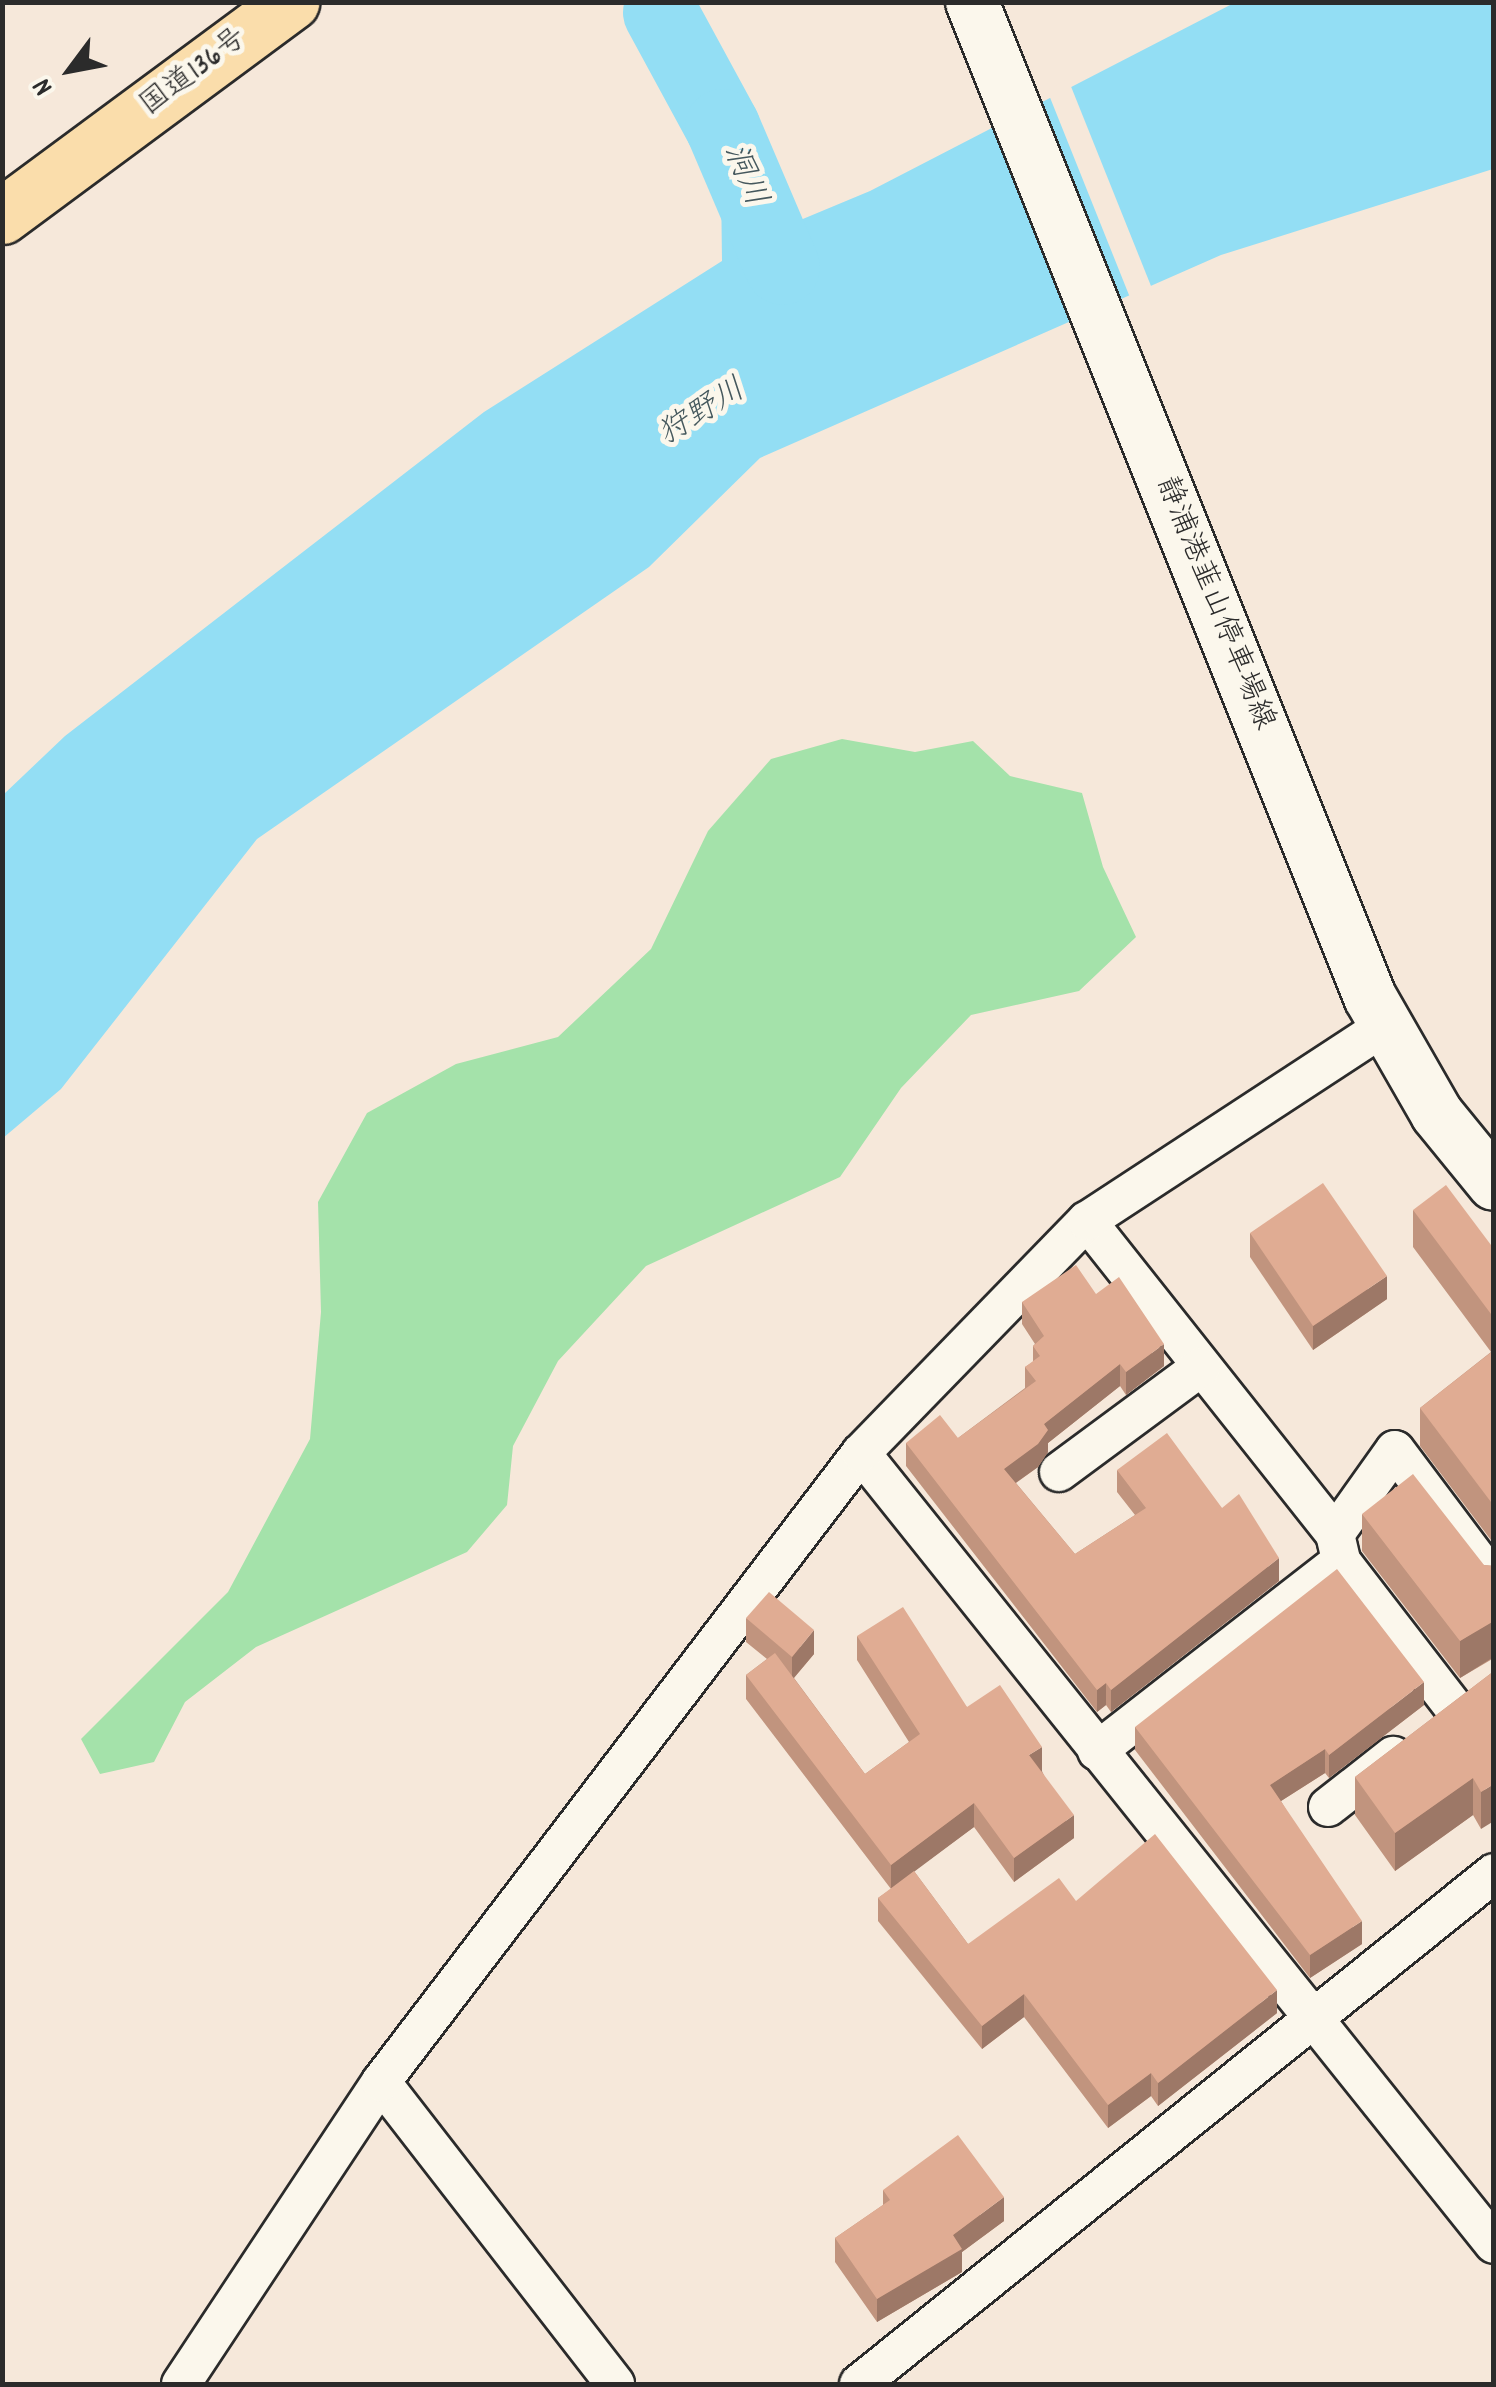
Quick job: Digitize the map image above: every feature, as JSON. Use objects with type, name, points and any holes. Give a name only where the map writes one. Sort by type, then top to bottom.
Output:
[{"type":"highway","name":"国道136号","points":[[2,216],[291,2]]},
{"type":"main road","name":"静浦港韮山停車場線","points":[[972,2],[1384,1026],[1437,1114],[1494,1184]]},
{"type":"street","points":[[181,2384],[380,2082],[860,1453],[1087,1221],[1384,1026]]},
{"type":"street","points":[[1087,1221],[1339,1547],[1468,1699],[1328,1807]]},
{"type":"street","points":[[1058,1472],[1202,1367]]},
{"type":"street","points":[[1097,1751],[1339,1547],[1395,1450],[1494,1582]]},
{"type":"street","points":[[860,1453],[1311,2021],[1494,2244]]},
{"type":"street","points":[[859,2384],[1494,1873]]},
{"type":"street","points":[[380,2082],[615,2384]]},
{"type":"green space","points":[[842,739],[915,752],[973,741],[1010,776],[1082,793],[1103,867],[1136,937],[1079,991],[971,1015],[901,1088],[840,1177],[646,1266],[558,1361],[513,1446],[507,1505],[467,1552],[256,1647],[185,1702],[154,1762],[100,1774],[81,1739],[228,1592],[310,1439],[321,1312],[318,1202],[367,1113],[456,1064],[558,1037],[651,949],[708,831],[771,759]]},
{"type":"water","name":"狩野川","points":[[1234,3],[1493,3],[1493,169],[1221,255],[760,458],[649,567],[257,839],[61,1089],[3,1138],[3,795],[65,736],[484,412],[722,261],[721,182],[749,168],[798,221],[870,191]]},
{"type":"pier","points":[[1068,79],[1153,291],[1131,300],[1047,90]]},
{"type":"building","points":[[1323,1183],[1387,1276],[1313,1326],[1250,1233]]},
{"type":"building","points":[[1446,1185],[1494,1249],[1494,1318],[1413,1210]]},
{"type":"building","points":[[1076,1265],[1096,1294],[1119,1277],[1164,1344],[1126,1372],[1120,1364],[1044,1424],[1048,1430],[1038,1444],[1004,1469],[1075,1554],[1146,1508],[1117,1470],[1167,1433],[1222,1508],[1239,1494],[1279,1558],[1111,1690],[1106,1683],[1097,1690],[906,1443],[940,1415],[958,1438],[1036,1381],[1025,1367],[1040,1356],[1033,1346],[1044,1336],[1022,1302]]},
{"type":"building","points":[[1494,1350],[1494,1506],[1420,1408]]},
{"type":"building","points":[[1413,1474],[1484,1565],[1494,1566],[1494,1621],[1460,1641],[1362,1514]]},
{"type":"building","points":[[1337,1569],[1424,1682],[1329,1755],[1325,1749],[1270,1785],[1362,1921],[1310,1955],[1135,1727]]},
{"type":"building","points":[[769,1592],[814,1630],[792,1657],[746,1618]]},
{"type":"building","points":[[903,1607],[967,1707],[1000,1685],[1042,1747],[1029,1755],[1074,1815],[1014,1858],[974,1803],[891,1865],[746,1675],[775,1653],[865,1774],[920,1734],[857,1636]]},
{"type":"building","points":[[1494,1671],[1494,1784],[1481,1792],[1473,1778],[1395,1833],[1355,1777]]},
{"type":"building","points":[[1155,1834],[1277,1990],[1158,2083],[1151,2073],[1108,2105],[1024,1994],[982,2026],[878,1898],[914,1871],[968,1944],[1059,1878],[1076,1901]]},
{"type":"building","points":[[958,2135],[1004,2197],[953,2235],[962,2249],[877,2299],[835,2238],[890,2200],[883,2190]]},
{"type":"waterway","name":"洞川","points":[[660,12],[722,126],[782,267]]}]
